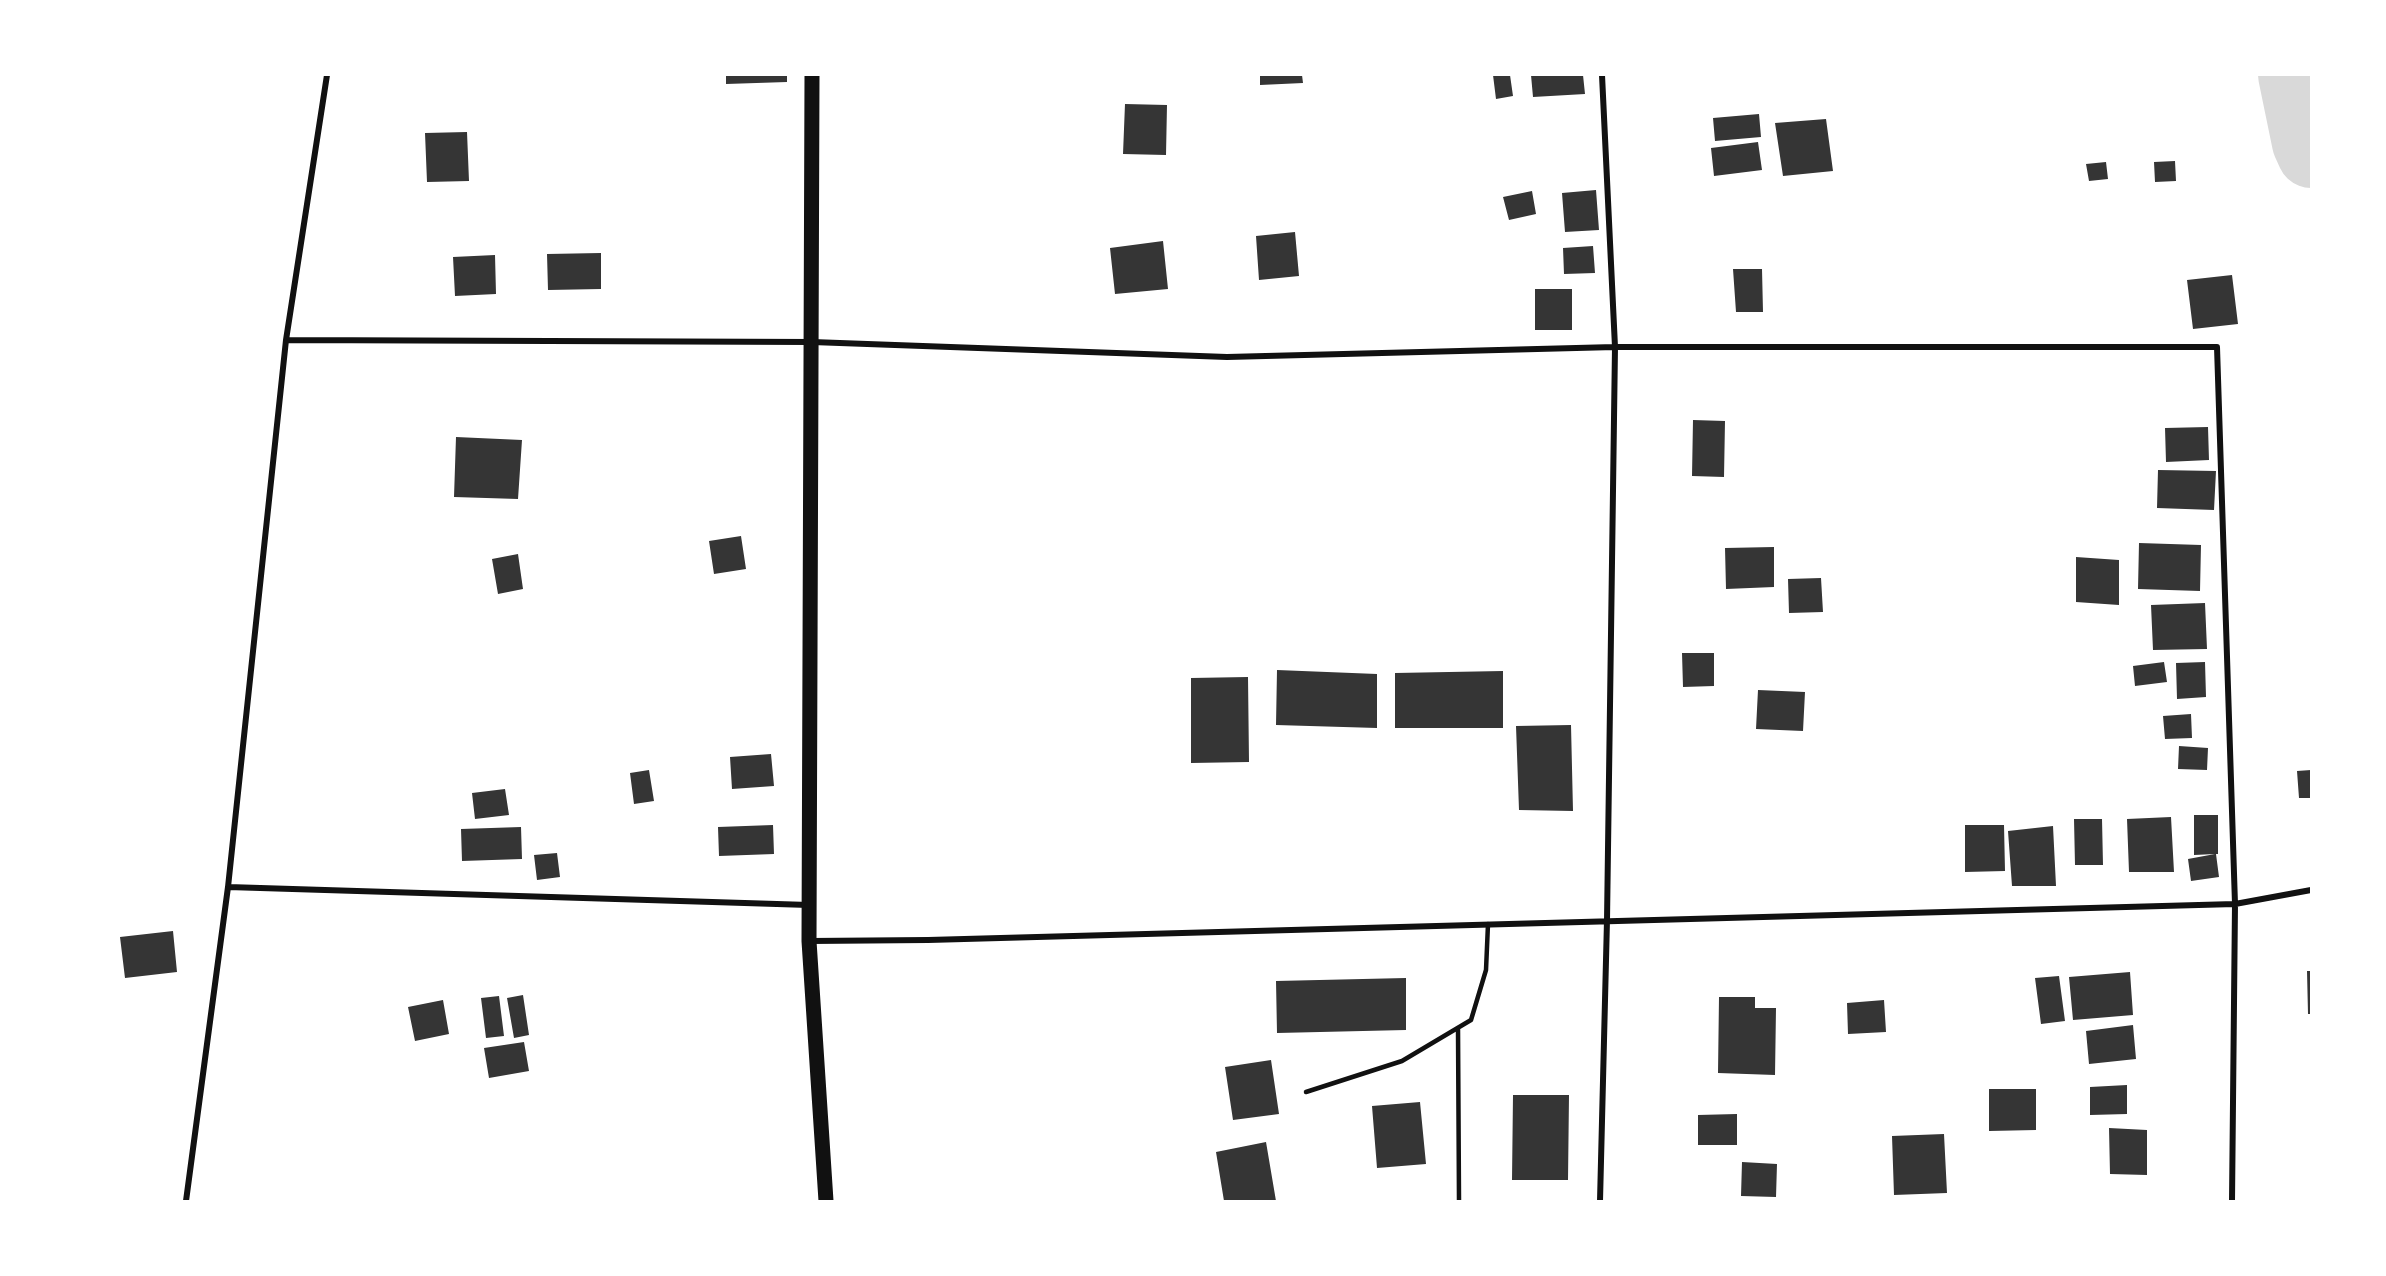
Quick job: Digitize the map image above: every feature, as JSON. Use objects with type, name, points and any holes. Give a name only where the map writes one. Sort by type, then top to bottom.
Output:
[{"type":"main road","points":[[813,75],[811,905],[809,941],[826,1201]]},
{"type":"street","points":[[186,1201],[228,887],[286,340],[327,75]]},
{"type":"street","points":[[1600,1201],[1616,347],[1602,75]]},
{"type":"street","points":[[286,340],[812,342],[1227,357],[1616,347],[2217,347],[2235,904],[2232,1201]]},
{"type":"street","points":[[228,887],[811,905]]},
{"type":"street","points":[[809,941],[940,940],[2235,904],[2311,890]]},
{"type":"lane","points":[[1306,1092],[1402,1061],[1471,1020],[1486,970],[1488,924]]},
{"type":"lane","points":[[1458,1028],[1459,1201]]},
{"type":"building","points":[[726,75],[787,75],[787,82],[726,84]]},
{"type":"building","points":[[1260,75],[1302,75],[1303,83],[1260,85]]},
{"type":"building","points":[[1493,75],[1510,75],[1513,96],[1496,99]]},
{"type":"building","points":[[1531,75],[1583,75],[1585,94],[1533,97]]},
{"type":"building","points":[[1125,104],[1167,105],[1166,155],[1123,154]]},
{"type":"building","points":[[1759,114],[1761,137],[1715,141],[1713,118]]},
{"type":"building","points":[[1826,119],[1833,171],[1783,176],[1775,123]]},
{"type":"building","points":[[467,132],[469,181],[427,182],[425,133]]},
{"type":"building","points":[[1758,142],[1762,170],[1714,176],[1711,148]]},
{"type":"building","points":[[2175,161],[2176,181],[2155,182],[2154,162]]},
{"type":"building","points":[[2106,162],[2108,179],[2089,181],[2086,164]]},
{"type":"building","points":[[1596,190],[1599,230],[1565,232],[1562,193]]},
{"type":"building","points":[[1532,191],[1536,214],[1509,220],[1503,197]]},
{"type":"building","points":[[1295,232],[1299,276],[1259,280],[1256,236]]},
{"type":"building","points":[[1163,241],[1168,289],[1115,294],[1110,248]]},
{"type":"building","points":[[1593,246],[1595,273],[1564,274],[1563,248]]},
{"type":"building","points":[[601,253],[601,289],[548,290],[547,254]]},
{"type":"building","points":[[495,255],[496,294],[455,296],[453,257]]},
{"type":"building","points":[[1733,269],[1762,269],[1763,312],[1736,312]]},
{"type":"building","points":[[2232,275],[2238,324],[2193,329],[2187,280]]},
{"type":"building","points":[[1535,289],[1572,289],[1572,330],[1535,330]]},
{"type":"building","points":[[1693,420],[1725,421],[1724,477],[1692,476]]},
{"type":"building","points":[[2208,427],[2209,460],[2166,462],[2165,428]]},
{"type":"building","points":[[456,437],[522,440],[518,499],[454,497]]},
{"type":"building","points":[[2158,470],[2216,471],[2214,510],[2157,508]]},
{"type":"building","points":[[741,536],[746,569],[714,574],[709,541]]},
{"type":"building","points":[[2139,543],[2201,545],[2200,591],[2138,589]]},
{"type":"building","points":[[1774,547],[1774,587],[1726,589],[1725,548]]},
{"type":"building","points":[[518,554],[523,589],[498,594],[492,559]]},
{"type":"building","points":[[2076,557],[2119,560],[2119,605],[2076,602]]},
{"type":"building","points":[[1821,578],[1823,612],[1789,613],[1788,579]]},
{"type":"building","points":[[2205,603],[2207,649],[2153,650],[2151,605]]},
{"type":"building","points":[[1682,653],[1714,653],[1714,686],[1683,687]]},
{"type":"building","points":[[2164,662],[2167,682],[2135,686],[2133,666]]},
{"type":"building","points":[[2205,662],[2206,697],[2177,699],[2176,663]]},
{"type":"building","points":[[1277,670],[1377,674],[1377,728],[1276,725]]},
{"type":"building","points":[[1503,671],[1503,728],[1395,728],[1395,673]]},
{"type":"building","points":[[1248,677],[1249,762],[1191,763],[1191,678]]},
{"type":"building","points":[[1758,690],[1805,692],[1803,731],[1756,729]]},
{"type":"building","points":[[2191,714],[2192,738],[2165,739],[2163,716]]},
{"type":"building","points":[[1571,725],[1573,811],[1519,810],[1516,726]]},
{"type":"building","points":[[2179,746],[2208,748],[2207,770],[2178,769]]},
{"type":"building","points":[[771,754],[774,786],[732,789],[730,757]]},
{"type":"building","points":[[649,770],[654,801],[634,804],[630,773]]},
{"type":"building","points":[[2311,770],[2311,798],[2299,798],[2297,771]]},
{"type":"building","points":[[505,789],[509,815],[475,819],[472,793]]},
{"type":"building","points":[[2194,815],[2218,815],[2218,854],[2216,854],[2219,877],[2191,881],[2188,859],[2215,854],[2194,855]]},
{"type":"building","points":[[2171,817],[2174,872],[2129,872],[2127,819]]},
{"type":"building","points":[[2074,819],[2102,819],[2103,865],[2075,865]]},
{"type":"building","points":[[773,825],[774,854],[719,856],[718,827]]},
{"type":"building","points":[[1965,825],[2004,825],[2005,871],[1965,872]]},
{"type":"building","points":[[2053,826],[2056,886],[2012,886],[2008,831]]},
{"type":"building","points":[[521,827],[522,859],[462,861],[461,829]]},
{"type":"building","points":[[557,853],[560,877],[537,880],[534,855]]},
{"type":"building","points":[[173,931],[177,972],[125,978],[120,937]]},
{"type":"building","points":[[2307,971],[2311,971],[2311,1014],[2308,1014]]},
{"type":"building","points":[[2130,972],[2133,1015],[2073,1020],[2069,977]]},
{"type":"building","points":[[2059,976],[2065,1021],[2041,1024],[2035,978]]},
{"type":"building","points":[[1406,978],[1406,1030],[1277,1033],[1276,981]]},
{"type":"building","points":[[523,995],[529,1035],[514,1038],[507,998]]},
{"type":"building","points":[[499,996],[504,1036],[486,1038],[481,998]]},
{"type":"building","points":[[1719,997],[1755,997],[1755,1008],[1776,1008],[1775,1075],[1718,1073]]},
{"type":"building","points":[[443,1000],[449,1034],[415,1041],[408,1007]]},
{"type":"building","points":[[1884,1000],[1886,1032],[1848,1034],[1847,1003]]},
{"type":"building","points":[[2133,1025],[2136,1059],[2089,1064],[2086,1031]]},
{"type":"building","points":[[524,1042],[529,1071],[489,1078],[484,1048]]},
{"type":"building","points":[[1271,1060],[1279,1114],[1233,1120],[1225,1067]]},
{"type":"building","points":[[2127,1085],[2127,1114],[2090,1115],[2090,1087]]},
{"type":"building","points":[[1989,1089],[2036,1089],[2036,1130],[1989,1131]]},
{"type":"building","points":[[1513,1095],[1569,1095],[1568,1180],[1512,1180]]},
{"type":"building","points":[[1420,1102],[1426,1164],[1377,1168],[1372,1106]]},
{"type":"building","points":[[1737,1114],[1737,1145],[1698,1145],[1698,1115]]},
{"type":"building","points":[[2109,1128],[2147,1130],[2147,1175],[2110,1174]]},
{"type":"building","points":[[1944,1134],[1947,1193],[1894,1195],[1892,1136]]},
{"type":"building","points":[[1266,1142],[1276,1201],[1224,1201],[1216,1152]]},
{"type":"building","points":[[1742,1162],[1777,1164],[1776,1197],[1741,1196]]},
{"type":"waterway","points":[[2292,75],[2306,143],[2311,154]]}]
